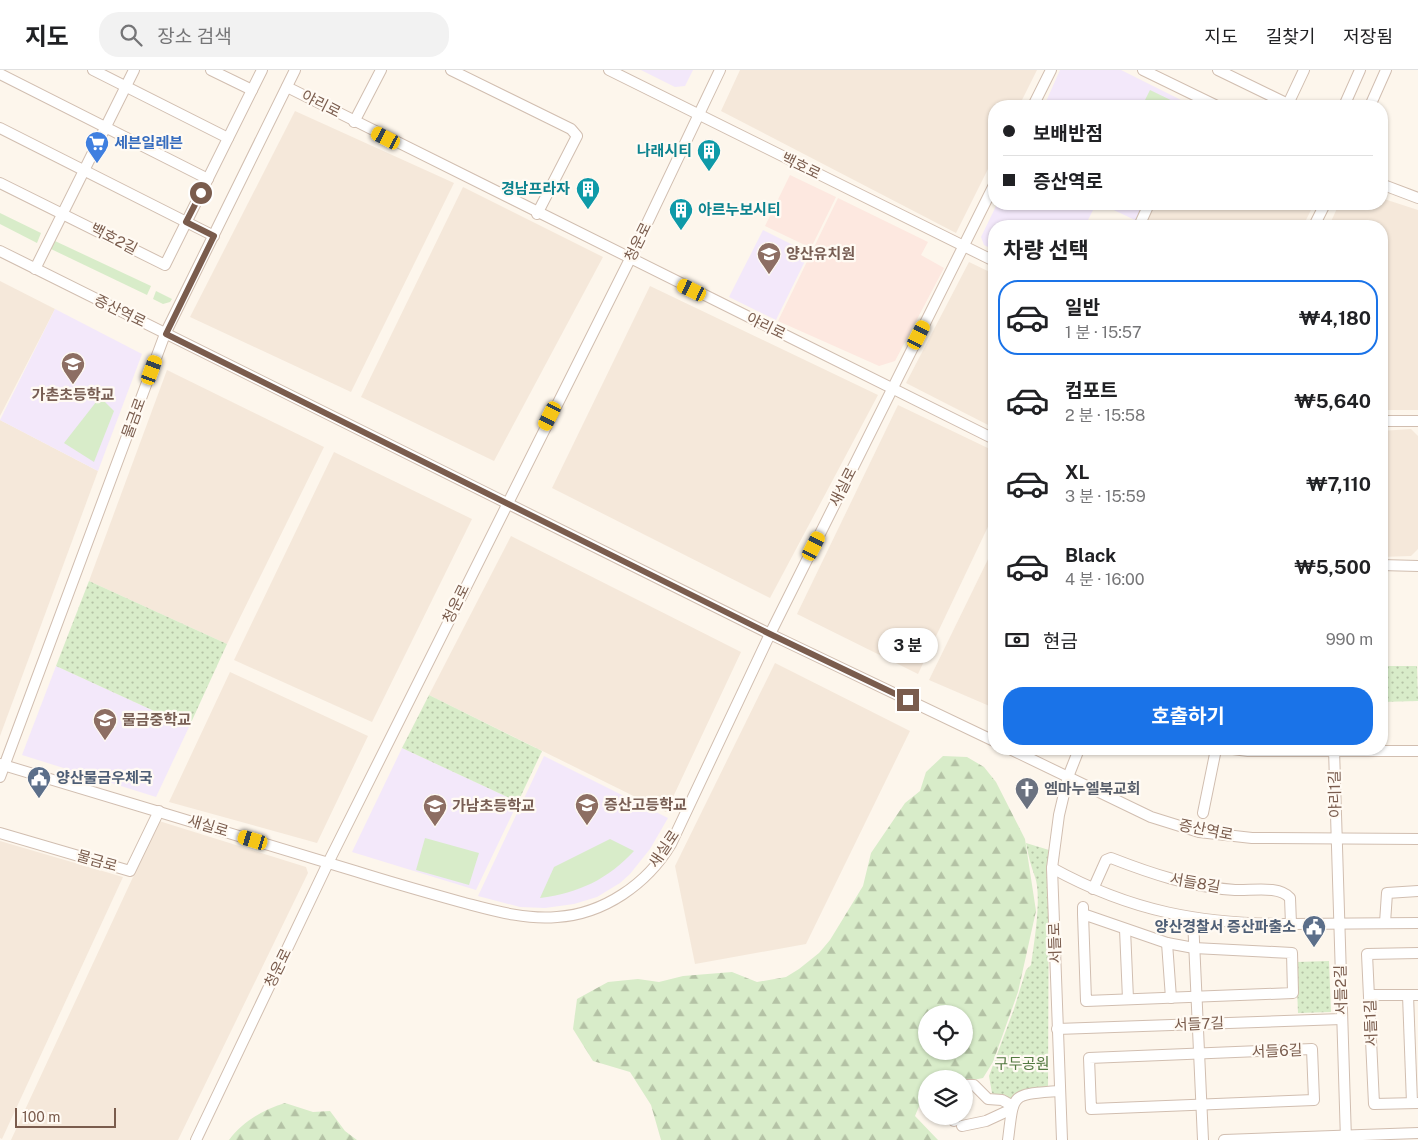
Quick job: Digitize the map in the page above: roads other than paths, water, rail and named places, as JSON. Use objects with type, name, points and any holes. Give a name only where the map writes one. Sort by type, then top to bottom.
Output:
[{"type":"street","points":[[93,70],[228,138]]},
{"type":"street","points":[[35,269],[134,70]]},
{"type":"street","points":[[211,70],[252,90]]},
{"type":"street","name":"백호2길","points":[[63,214],[165,265],[262,70]]},
{"type":"street","name":"물금로","points":[[0,777],[2,764],[166,334],[295,70]]},
{"type":"street","name":"야리로","points":[[354,122],[381,70]]},
{"type":"street","points":[[451,70],[572,129],[577,136],[538,214]]},
{"type":"street","name":"백호로","points":[[609,70],[988,259]]},
{"type":"street","name":"청운로","points":[[196,1140],[328,863],[506,503],[630,259],[720,70]]},
{"type":"street","points":[[1036,100],[1051,70]]},
{"type":"street","points":[[1143,70],[1205,100]]},
{"type":"street","points":[[1218,70],[1280,100]]},
{"type":"street","points":[[1292,100],[1304,70]]},
{"type":"street","points":[[1347,100],[1360,70]]},
{"type":"street","points":[[1373,100],[1386,70]]},
{"type":"street","points":[[0,72],[208,179]]},
{"type":"street","name":"야리로","points":[[287,87],[538,214],[988,436]]},
{"type":"street","points":[[0,128],[214,236]]},
{"type":"street","points":[[0,183],[63,214]]},
{"type":"street","points":[[1388,187],[1418,198]]},
{"type":"street","name":"새실로","points":[[2,764],[159,810],[421,891],[525,917],[558,917],[589,911],[604,905],[643,878],[657,864],[671,844],[770,634],[988,197]]},
{"type":"street","name":"증산역로","points":[[0,251],[770,634],[988,738]]},
{"type":"street","points":[[1388,420],[1418,422]]},
{"type":"street","points":[[1388,565],[1418,566]]},
{"type":"street","points":[[1388,751],[1418,751]]},
{"type":"street","name":"증산역로","points":[[1022,755],[1151,817],[1199,832],[1252,838],[1418,838]]},
{"type":"street","name":"서들로","points":[[1062,1140],[1052,868],[1058,815],[1068,777],[1077,755]]},
{"type":"street","points":[[1203,813],[1215,755]]},
{"type":"street","name":"야리1길","points":[[1334,755],[1336,839]]},
{"type":"street","name":"물금로","points":[[0,832],[130,871],[159,810]]},
{"type":"street","name":"서들2길","points":[[1336,839],[1346,1138]]},
{"type":"street","name":"서들8길","points":[[1093,889],[1106,860],[1111,858],[1186,884],[1219,889],[1280,891],[1290,898],[1291,924]]},
{"type":"street","points":[[1052,868],[1093,889],[1156,911],[1193,919],[1243,924],[1418,923]]},
{"type":"street","points":[[1385,923],[1387,893],[1418,891]]},
{"type":"street","points":[[1083,910],[1125,929],[1167,943],[1194,948],[1292,953],[1293,993],[1086,1001],[1083,910]]},
{"type":"street","points":[[1193,919],[1203,1140]]},
{"type":"street","points":[[1125,929],[1128,999]]},
{"type":"street","points":[[1167,943],[1171,998]]},
{"type":"street","name":"서들1길","points":[[1413,995],[1415,1103],[1374,1104],[1367,954],[1418,953]]},
{"type":"street","points":[[1370,995],[1413,995]]},
{"type":"street","name":"서들7길","points":[[1057,1030],[1342,1019]]},
{"type":"street","name":"서들6길","points":[[1312,1049],[1314,1100],[1091,1109],[1089,1058],[1199,1054],[1312,1049]]},
{"type":"street","points":[[973,1084],[988,1099],[1002,1100],[1012,1107]]},
{"type":"street","points":[[973,1121],[986,1121],[1012,1107],[1023,1094],[1059,1091]]},
{"type":"street","points":[[1008,1140],[1012,1107]]},
{"type":"street","points":[[1224,1140],[1346,1138],[1418,1132]]},
{"type":"place","name":"세븐일레븐","points":[[97,164]]},
{"type":"place","name":"나래시티","points":[[709,172]]},
{"type":"place","name":"경남프라자","points":[[588,210]]},
{"type":"place","name":"아르누보시티","points":[[681,231]]},
{"type":"place","name":"양산유치원","points":[[769,275]]},
{"type":"place","name":"가촌초등학교","points":[[73,385]]},
{"type":"place","name":"물금중학교","points":[[105,741]]},
{"type":"place","name":"양산물금우체국","points":[[39,799]]},
{"type":"place","name":"엠마누엘북교회","points":[[1027,810]]},
{"type":"place","name":"증산고등학교","points":[[587,826]]},
{"type":"place","name":"가남초등학교","points":[[435,827]]},
{"type":"place","name":"양산경찰서 증산파출소","points":[[1314,948]]},
{"type":"park label","name":"구두공원","points":[[1022,1064]]}]
